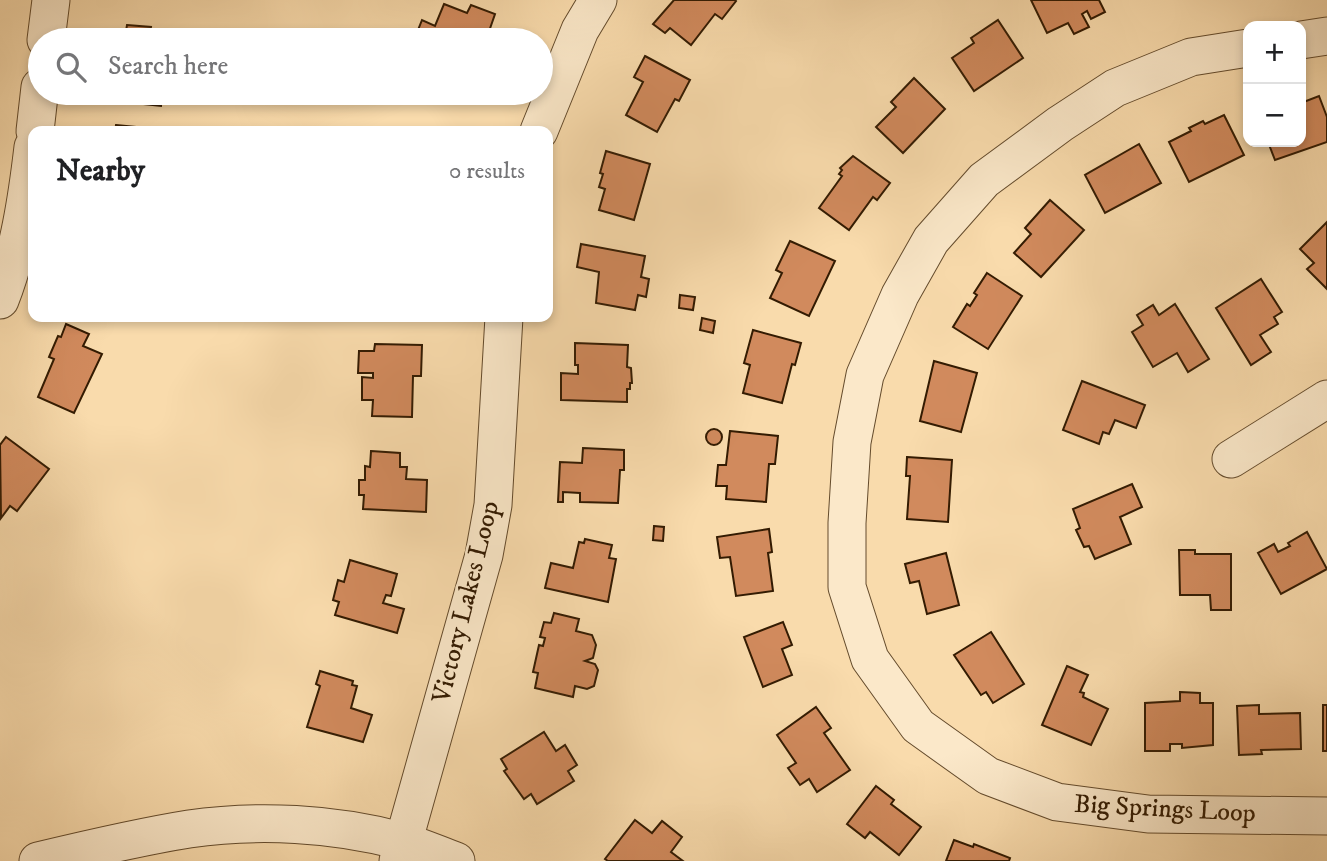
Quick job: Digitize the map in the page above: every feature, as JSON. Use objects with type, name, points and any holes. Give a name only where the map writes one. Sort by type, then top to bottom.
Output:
[{"type":"street","points":[[48,28],[51,0]]},
{"type":"street","points":[[553,97],[580,30],[598,0]]},
{"type":"street","points":[[1306,39],[1327,36]]},
{"type":"street","name":"Big Springs Loop","points":[[1243,49],[1191,57],[1115,88],[1060,124],[984,180],[931,240],[900,295],[866,375],[852,443],[846,523],[847,587],[870,659],[918,726],[988,775],[1057,802],[1135,812],[1327,816]]},
{"type":"street","points":[[36,126],[38,105]]},
{"type":"street","points":[[541,126],[550,105]]},
{"type":"street","points":[[0,300],[11,272],[28,188]]},
{"type":"street","name":"Victory Lakes Loop","points":[[400,851],[486,542],[493,505],[504,322]]},
{"type":"street","points":[[1231,459],[1327,399]]},
{"type":"street","points":[[38,861],[192,828],[251,824],[308,826],[365,833],[400,851],[456,861]]},
{"type":"building","points":[[674,0],[736,1],[722,19],[715,14],[691,45],[670,28],[665,33],[653,24]]},
{"type":"building","points":[[1031,0],[1099,0],[1105,12],[1091,19],[1087,11],[1082,14],[1089,27],[1074,34],[1068,23],[1047,33]]},
{"type":"building","points":[[444,4],[467,13],[471,5],[495,14],[490,28],[419,28],[422,20],[435,26]]},
{"type":"building","points":[[998,20],[1023,58],[974,91],[952,58],[974,43],[971,38]]},
{"type":"building","points":[[127,25],[151,27],[151,28],[126,28]]},
{"type":"building","points":[[645,56],[690,80],[679,101],[675,99],[657,132],[626,115],[643,82],[634,77]]},
{"type":"building","points":[[914,78],[945,109],[903,153],[876,127],[896,107],[891,102]]},
{"type":"building","points":[[1319,96],[1327,117],[1327,142],[1275,160],[1270,147],[1306,147],[1306,101]]},
{"type":"building","points":[[1224,115],[1244,155],[1189,182],[1169,142],[1191,131],[1189,128],[1203,121],[1205,124]]},
{"type":"building","points":[[1139,144],[1161,183],[1105,213],[1085,175]]},
{"type":"building","points":[[606,151],[650,164],[634,220],[599,210],[605,189],[599,187]]},
{"type":"building","points":[[853,156],[890,183],[877,200],[873,197],[849,230],[819,208],[842,176],[839,174],[842,170],[840,168]]},
{"type":"building","points":[[1050,200],[1084,230],[1041,277],[1014,253],[1031,234],[1025,228]]},
{"type":"building","points":[[1327,222],[1327,289],[1307,269],[1314,263],[1300,249]]},
{"type":"building","points":[[790,241],[835,261],[809,316],[770,298],[782,273],[776,270]]},
{"type":"building","points":[[581,244],[645,256],[641,277],[649,279],[646,297],[638,295],[635,310],[596,303],[599,272],[577,267]]},
{"type":"building","points":[[987,273],[1022,296],[988,349],[953,327],[967,304],[970,306],[977,295],[974,293]]},
{"type":"building","points":[[1261,279],[1282,312],[1274,317],[1278,324],[1260,335],[1271,352],[1251,365],[1216,308]]},
{"type":"building","points":[[680,295],[695,297],[693,310],[679,308]]},
{"type":"building","points":[[1175,304],[1209,359],[1188,372],[1177,353],[1153,367],[1132,332],[1143,325],[1137,315],[1153,305],[1159,315]]},
{"type":"building","points":[[702,318],[715,321],[713,333],[700,330]]},
{"type":"building","points":[[66,324],[89,334],[83,346],[102,354],[74,413],[38,397],[54,359],[49,357]]},
{"type":"building","points":[[753,330],[801,343],[795,365],[792,364],[782,403],[743,393],[750,365],[744,363]]},
{"type":"building","points":[[575,343],[628,345],[627,367],[631,368],[632,383],[630,389],[627,389],[627,402],[561,400],[561,373],[578,374],[578,365],[575,365]]},
{"type":"building","points":[[375,344],[422,345],[421,376],[413,376],[412,417],[372,416],[373,400],[362,400],[362,377],[373,378],[373,373],[358,373],[359,351],[374,351]]},
{"type":"building","points":[[934,361],[977,373],[961,432],[920,421]]},
{"type":"building","points":[[1082,381],[1145,405],[1136,428],[1115,420],[1109,434],[1103,432],[1099,444],[1063,430]]},
{"type":"building","points":[[714,429],[722,437],[714,445],[706,437]]},
{"type":"building","points":[[730,431],[778,436],[775,464],[769,464],[766,502],[726,499],[727,486],[716,486],[718,465],[726,465]]},
{"type":"building","points":[[6,437],[49,469],[17,511],[10,506],[1,518],[0,445]]},
{"type":"building","points":[[583,448],[624,450],[624,470],[620,470],[618,503],[580,502],[580,493],[563,492],[563,502],[558,502],[560,462],[582,463]]},
{"type":"building","points":[[371,451],[400,453],[400,467],[407,467],[406,479],[427,480],[426,512],[363,509],[364,495],[359,495],[359,480],[365,480],[365,466],[370,467]]},
{"type":"building","points":[[907,457],[952,460],[948,522],[907,519],[910,476],[906,476]]},
{"type":"building","points":[[1132,484],[1142,507],[1120,517],[1131,544],[1095,559],[1089,546],[1084,547],[1076,530],[1080,528],[1073,509]]},
{"type":"building","points":[[654,526],[664,527],[663,541],[653,540]]},
{"type":"building","points":[[769,529],[772,552],[768,553],[773,591],[736,596],[730,557],[720,558],[717,537]]},
{"type":"building","points":[[1307,532],[1327,569],[1281,594],[1258,553],[1274,544],[1278,552]]},
{"type":"building","points":[[585,539],[612,545],[609,558],[616,559],[608,602],[545,588],[551,563],[573,568],[579,542],[584,543]]},
{"type":"building","points":[[1179,550],[1195,550],[1195,554],[1231,554],[1231,610],[1211,610],[1210,595],[1180,595]]},
{"type":"building","points":[[946,553],[959,605],[927,614],[919,581],[910,583],[905,564]]},
{"type":"building","points":[[350,560],[397,574],[391,596],[386,595],[383,603],[404,609],[397,633],[335,615],[339,602],[333,600],[338,580],[344,582]]},
{"type":"building","points":[[554,613],[579,619],[576,631],[592,635],[596,645],[593,658],[585,661],[595,664],[598,670],[594,686],[587,689],[575,686],[573,697],[535,688],[538,673],[533,672],[539,645],[543,646],[545,638],[540,637],[544,622],[551,623]]},
{"type":"building","points":[[783,622],[792,645],[782,649],[792,675],[763,687],[744,637]]},
{"type":"building","points":[[991,632],[1024,684],[993,703],[986,692],[981,695],[954,655]]},
{"type":"building","points":[[1067,666],[1088,675],[1080,692],[1084,693],[1083,697],[1108,709],[1091,745],[1042,725]]},
{"type":"building","points":[[320,671],[353,681],[352,685],[357,686],[351,708],[372,715],[363,742],[307,727],[320,686],[316,684]]},
{"type":"building","points":[[1180,692],[1200,693],[1200,703],[1213,703],[1213,745],[1182,748],[1182,744],[1170,744],[1170,751],[1145,751],[1145,703],[1180,701]]},
{"type":"building","points":[[1259,705],[1259,714],[1300,713],[1301,749],[1261,750],[1262,754],[1239,755],[1237,706]]},
{"type":"building","points":[[1323,705],[1327,705],[1327,751],[1323,751]]},
{"type":"building","points":[[816,707],[831,728],[824,733],[850,770],[817,792],[809,779],[800,785],[788,768],[796,763],[777,735]]},
{"type":"building","points":[[544,732],[556,751],[565,745],[577,765],[568,771],[574,781],[537,804],[531,794],[524,799],[504,771],[507,769],[501,759]]},
{"type":"building","points":[[876,786],[894,800],[891,804],[921,827],[899,855],[870,832],[865,838],[847,824]]},
{"type":"building","points":[[635,820],[652,833],[662,821],[682,837],[671,852],[683,861],[605,859]]},
{"type":"building","points":[[954,840],[973,847],[974,844],[1010,858],[1009,861],[946,861]]}]
